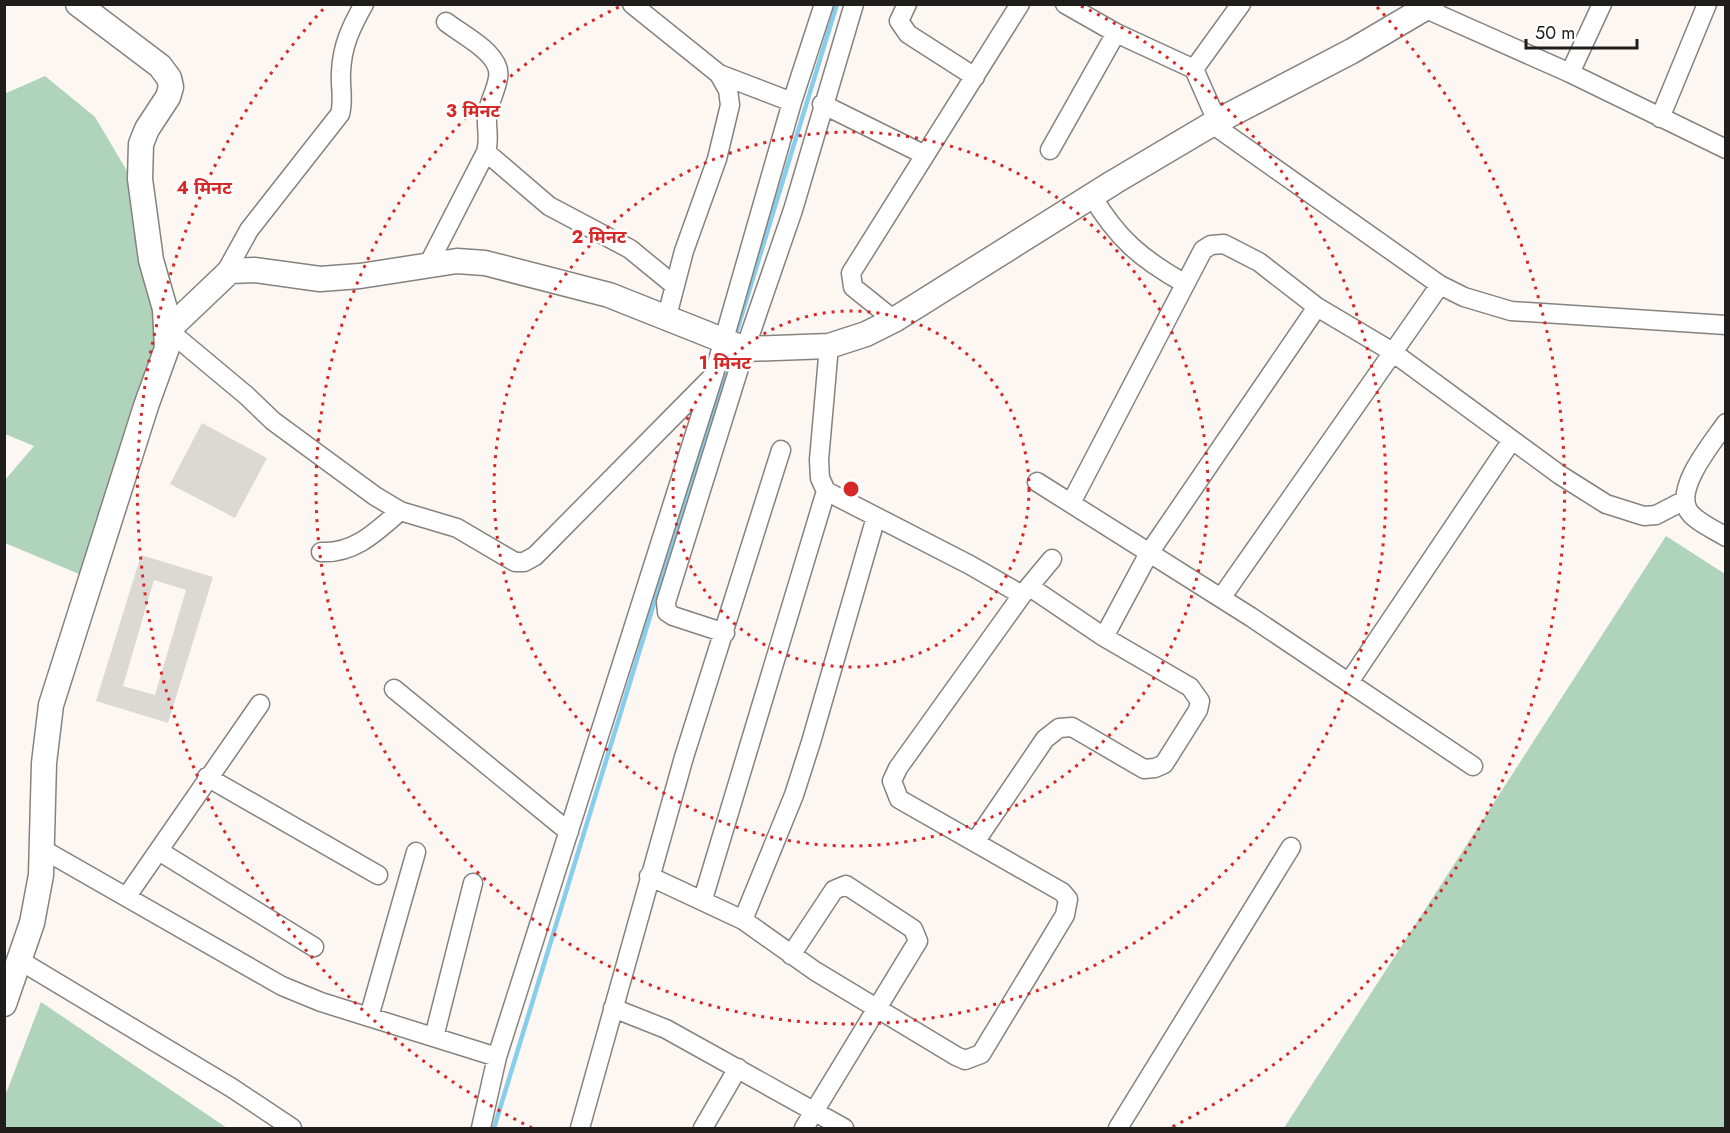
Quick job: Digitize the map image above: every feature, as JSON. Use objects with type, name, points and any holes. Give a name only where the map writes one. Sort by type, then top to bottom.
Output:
[{"type":"street","points":[[4,1004],[32,923],[44,850],[44,763],[51,705],[146,406],[167,348],[168,330],[165,309],[151,260],[142,201],[140,163],[141,144],[147,129],[168,97],[171,87],[169,78],[160,66],[78,4]]},
{"type":"street","points":[[222,279],[249,230],[340,114],[345,42],[364,4]]},
{"type":"street","points":[[632,4],[719,74],[792,102]]},
{"type":"street","points":[[725,633],[673,616],[667,612],[666,602],[734,344],[792,102],[824,4]]},
{"type":"street","points":[[168,330],[247,396],[273,422],[400,511],[457,528],[504,558],[514,562],[524,562],[535,556],[714,374],[734,344],[793,210],[822,104],[854,4]]},
{"type":"street","points":[[907,4],[899,21],[902,28],[975,77]]},
{"type":"street","points":[[894,320],[853,287],[851,273],[1020,4]]},
{"type":"street","points":[[1194,69],[1241,4]]},
{"type":"street","points":[[1570,73],[1602,4]]},
{"type":"street","points":[[1660,118],[1707,4]]},
{"type":"street","points":[[1074,7],[1116,33],[1194,69],[1214,122],[1440,285],[1464,297],[1511,311],[1725,325]]},
{"type":"street","points":[[168,330],[231,271],[241,269],[320,279],[360,276],[458,261],[485,263],[609,295],[734,344],[829,346],[866,334],[894,320],[1214,122],[1352,51],[1429,7],[1725,149]]},
{"type":"street","points":[[428,265],[486,152],[489,143],[487,113],[499,70],[490,56],[446,22]]},
{"type":"street","points":[[1050,150],[1116,33]]},
{"type":"street","points":[[667,316],[674,285],[717,159],[730,105],[728,90],[719,74]]},
{"type":"street","points":[[822,104],[926,155]]},
{"type":"street","points":[[486,152],[549,206],[630,249],[674,285]]},
{"type":"street","points":[[1092,196],[1125,243],[1144,259],[1184,283]]},
{"type":"street","points":[[1071,503],[1203,250],[1211,245],[1224,244],[1259,262],[1317,307],[1391,351],[1560,476],[1606,504],[1631,513],[1656,515],[1685,500]]},
{"type":"street","points":[[1221,598],[1391,351],[1440,285]]},
{"type":"street","points":[[1104,637],[1149,553],[1317,307]]},
{"type":"street","points":[[829,346],[819,460],[819,478],[826,491],[1026,591],[1196,693],[1200,701],[1198,710],[1164,764],[1155,768],[1144,769],[1083,731],[1072,727],[1059,728],[1045,739],[975,842]]},
{"type":"street","points":[[481,1128],[497,1057],[714,374]]},
{"type":"street","points":[[1725,423],[1693,474],[1685,500],[1688,511],[1725,537]]},
{"type":"street","points":[[1349,682],[1512,440]]},
{"type":"street","points":[[580,1128],[684,757],[781,450]]},
{"type":"street","points":[[1037,482],[1221,598],[1473,766]]},
{"type":"street","points":[[703,899],[826,491]]},
{"type":"street","points":[[321,552],[337,553],[360,543],[400,511]]},
{"type":"street","points":[[742,920],[794,795],[876,517]]},
{"type":"street","points":[[649,876],[703,899],[742,920],[875,1010],[956,1056],[965,1060],[974,1059],[981,1054],[1065,915],[1068,899],[1062,892],[899,799],[891,781],[897,768],[1026,591],[1052,559]]},
{"type":"street","points":[[394,689],[569,832]]},
{"type":"street","points":[[127,896],[207,777],[260,704]]},
{"type":"street","points":[[207,777],[378,875]]},
{"type":"street","points":[[1118,1128],[1291,846]]},
{"type":"street","points":[[44,850],[282,986],[369,1017],[497,1057]]},
{"type":"street","points":[[159,851],[314,947]]},
{"type":"street","points":[[369,1017],[416,852]]},
{"type":"street","points":[[434,1037],[473,882]]},
{"type":"street","points":[[791,955],[834,890],[846,885],[917,934],[918,941],[804,1128]]},
{"type":"street","points":[[19,960],[232,1088],[292,1128]]},
{"type":"street","points":[[614,1008],[666,1029],[844,1128]]},
{"type":"street","points":[[703,1128],[738,1068]]},
{"type":"green space","points":[[45,76],[95,117],[133,181],[160,337],[84,576],[5,543],[5,480],[34,446],[5,434],[4,94]]},
{"type":"green space","points":[[1666,536],[1725,574],[1725,1128],[1284,1128]]},
{"type":"green space","points":[[41,1002],[227,1128],[5,1128],[5,1096]]},
{"type":"building","points":[[202,423],[267,458],[235,518],[170,484]]},
{"type":"building","points":[[141,555],[213,577],[168,723],[96,701]],"holes":[[[154,580],[186,590],[155,695],[123,686]]]},
{"type":"waterway","points":[[735,337],[837,4]]},
{"type":"waterway","points":[[494,1128],[731,351]]}]
